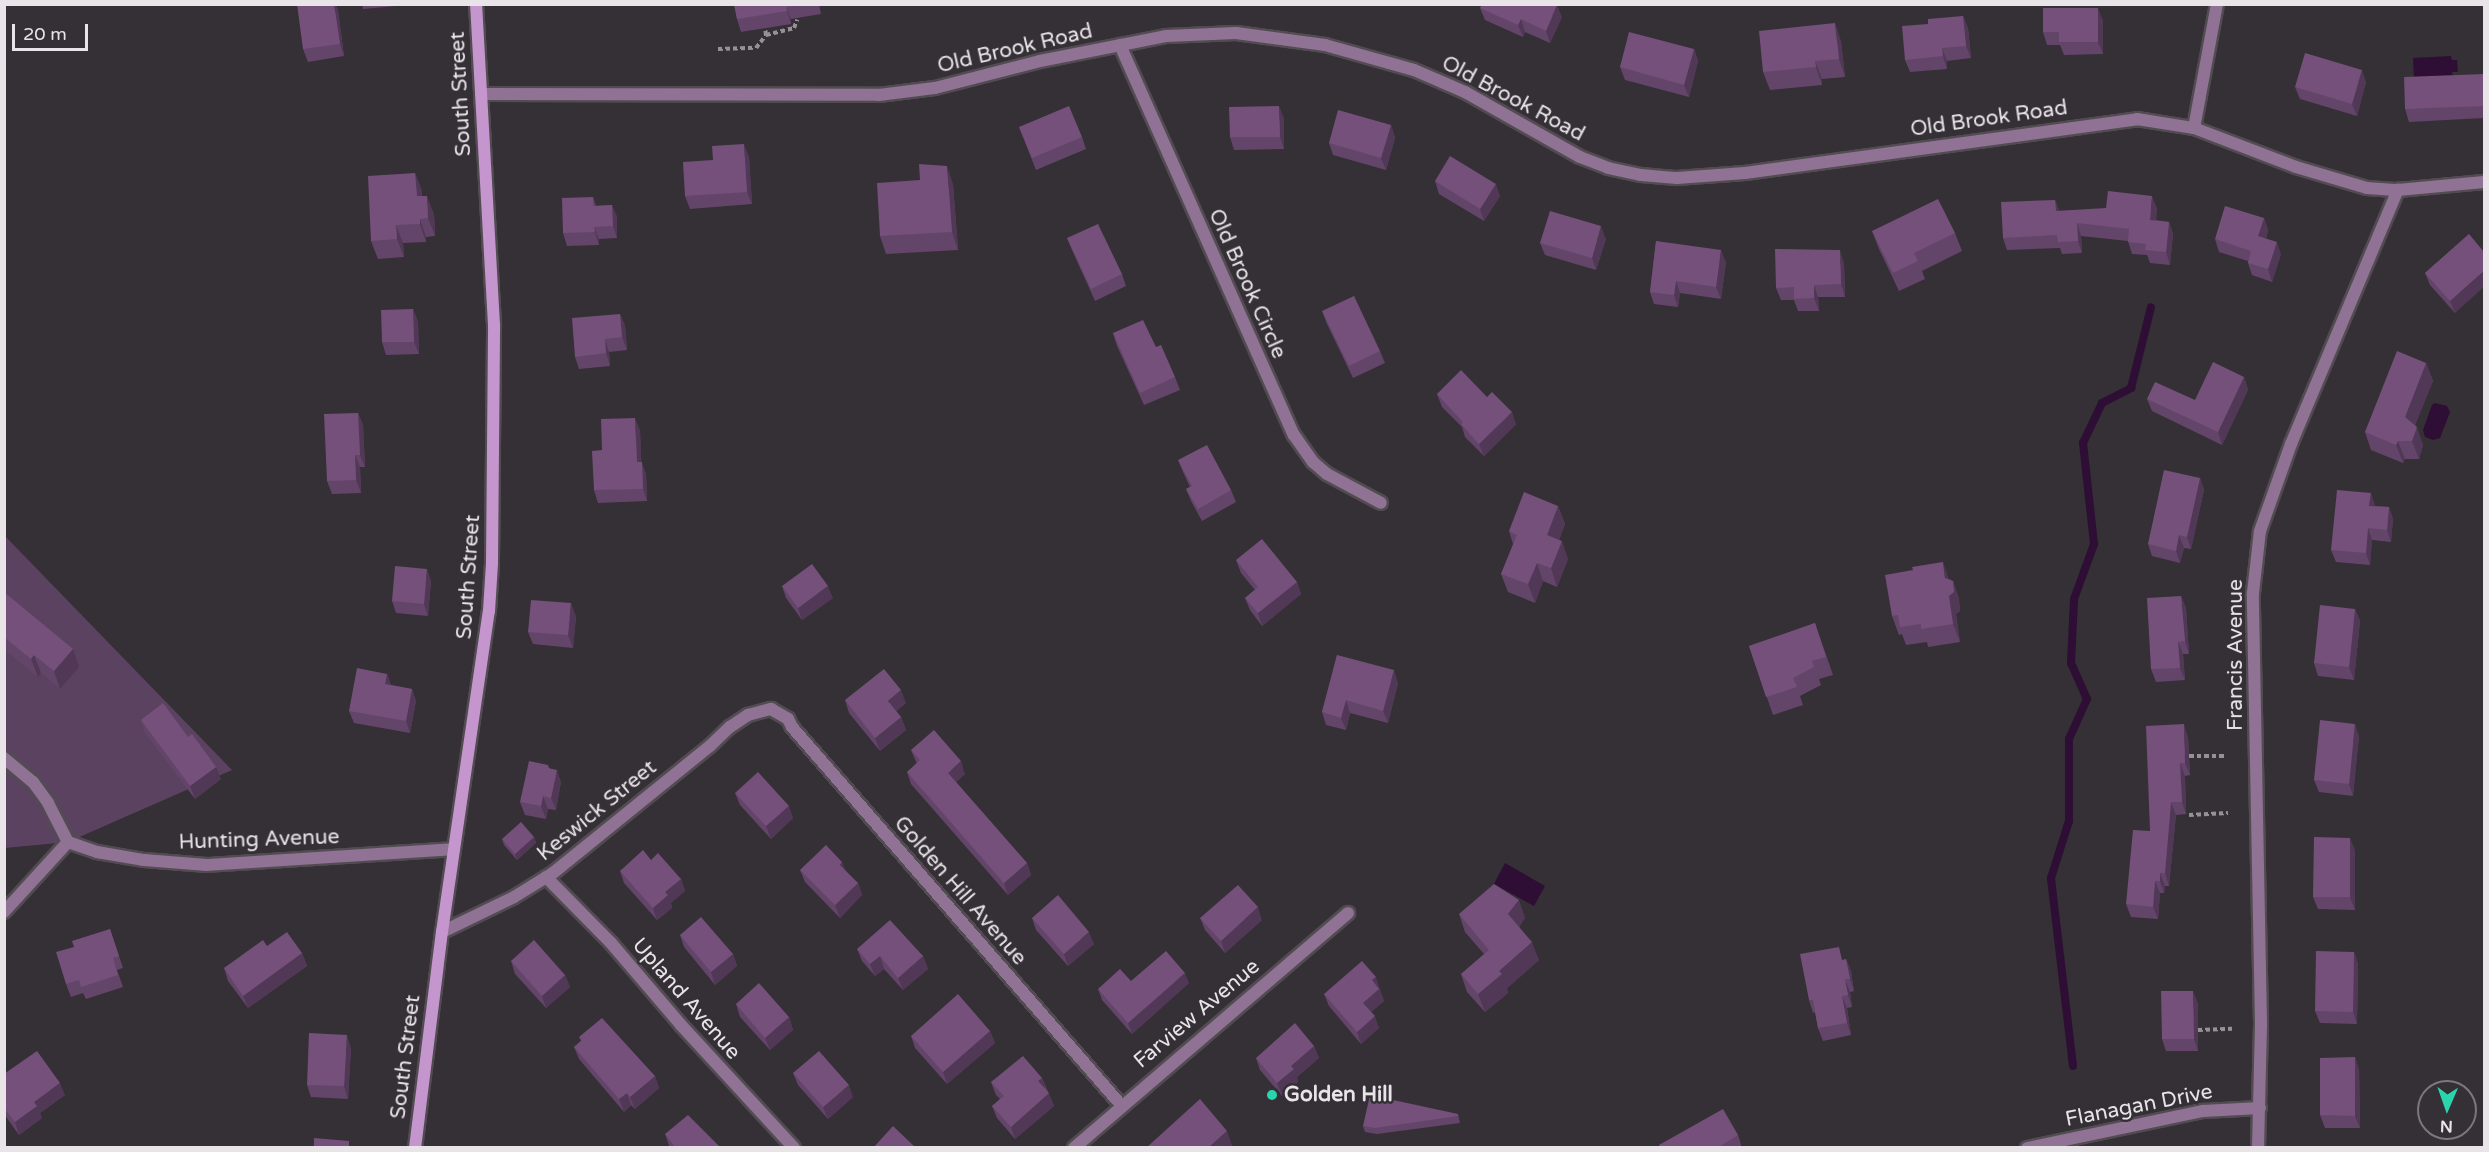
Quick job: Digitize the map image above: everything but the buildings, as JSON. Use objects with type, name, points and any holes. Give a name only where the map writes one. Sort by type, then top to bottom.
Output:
[{"type":"street","name":"South Street","points":[[415,1148],[453,849],[489,611],[492,563],[494,325],[476,4]]},
{"type":"street","points":[[2194,128],[2217,4]]},
{"type":"street","name":"Old Brook Road","points":[[480,94],[872,95],[935,88],[1040,61],[1166,36],[1236,33],[1296,40],[1357,52],[1414,70],[1465,92],[1580,158],[1641,176],[1677,178],[1745,173],[2128,120],[2165,121],[2194,128],[2318,174],[2367,188],[2398,190],[2484,182]]},
{"type":"street","name":"Old Brook Circle","points":[[1120,45],[1294,435],[1313,462],[1327,474],[1381,503]]},
{"type":"street","name":"Francis Avenue","points":[[2258,1148],[2261,1023],[2253,593],[2260,531],[2291,444],[2398,190]]},
{"type":"street","name":"Keswick Street","points":[[442,932],[514,897],[546,878],[710,746],[730,727],[748,715],[768,709]]},
{"type":"street","name":"Golden Hill Avenue","points":[[768,709],[777,711],[788,719],[792,727],[1120,1105]]},
{"type":"street","points":[[4,758],[38,789],[48,803],[68,842],[4,912]]},
{"type":"street","name":"Hunting Avenue","points":[[68,842],[97,852],[144,860],[207,865],[453,849]]},
{"type":"street","name":"Upland Avenue","points":[[546,878],[611,943],[681,1025],[794,1148]]},
{"type":"street","name":"Farview Avenue","points":[[1074,1148],[1120,1105],[1348,913]]},
{"type":"street","name":"Flanagan Drive","points":[[2027,1148],[2203,1112],[2260,1108]]},
{"type":"path","points":[[718,49],[749,50],[756,48],[766,35],[797,29],[796,20]]},
{"type":"path","points":[[765,28],[766,35]]},
{"type":"path","points":[[2189,756],[2227,756]]},
{"type":"path","points":[[2188,815],[2228,813]]},
{"type":"path","points":[[2198,1030],[2232,1029]]},
{"type":"shaded area","points":[[2451,56],[2452,60],[2457,60],[2458,72],[2452,72],[2453,77],[2414,79],[2413,58]]},
{"type":"shaded area","points":[[2435,403],[2447,406],[2450,412],[2440,438],[2433,440],[2425,437],[2423,430],[2432,405]]},
{"type":"shaded area","points":[[4,535],[232,770],[68,842],[5,848]]},
{"type":"shaded area","points":[[1505,863],[1545,886],[1534,906],[1494,884]]},
{"type":"waterway","points":[[2073,1066],[2051,878],[2069,821],[2069,739],[2087,699],[2071,663],[2074,599],[2094,544],[2083,443],[2102,403],[2131,388],[2151,307]]},
{"type":"place","name":"Golden Hill","points":[[1272,1095]]}]
